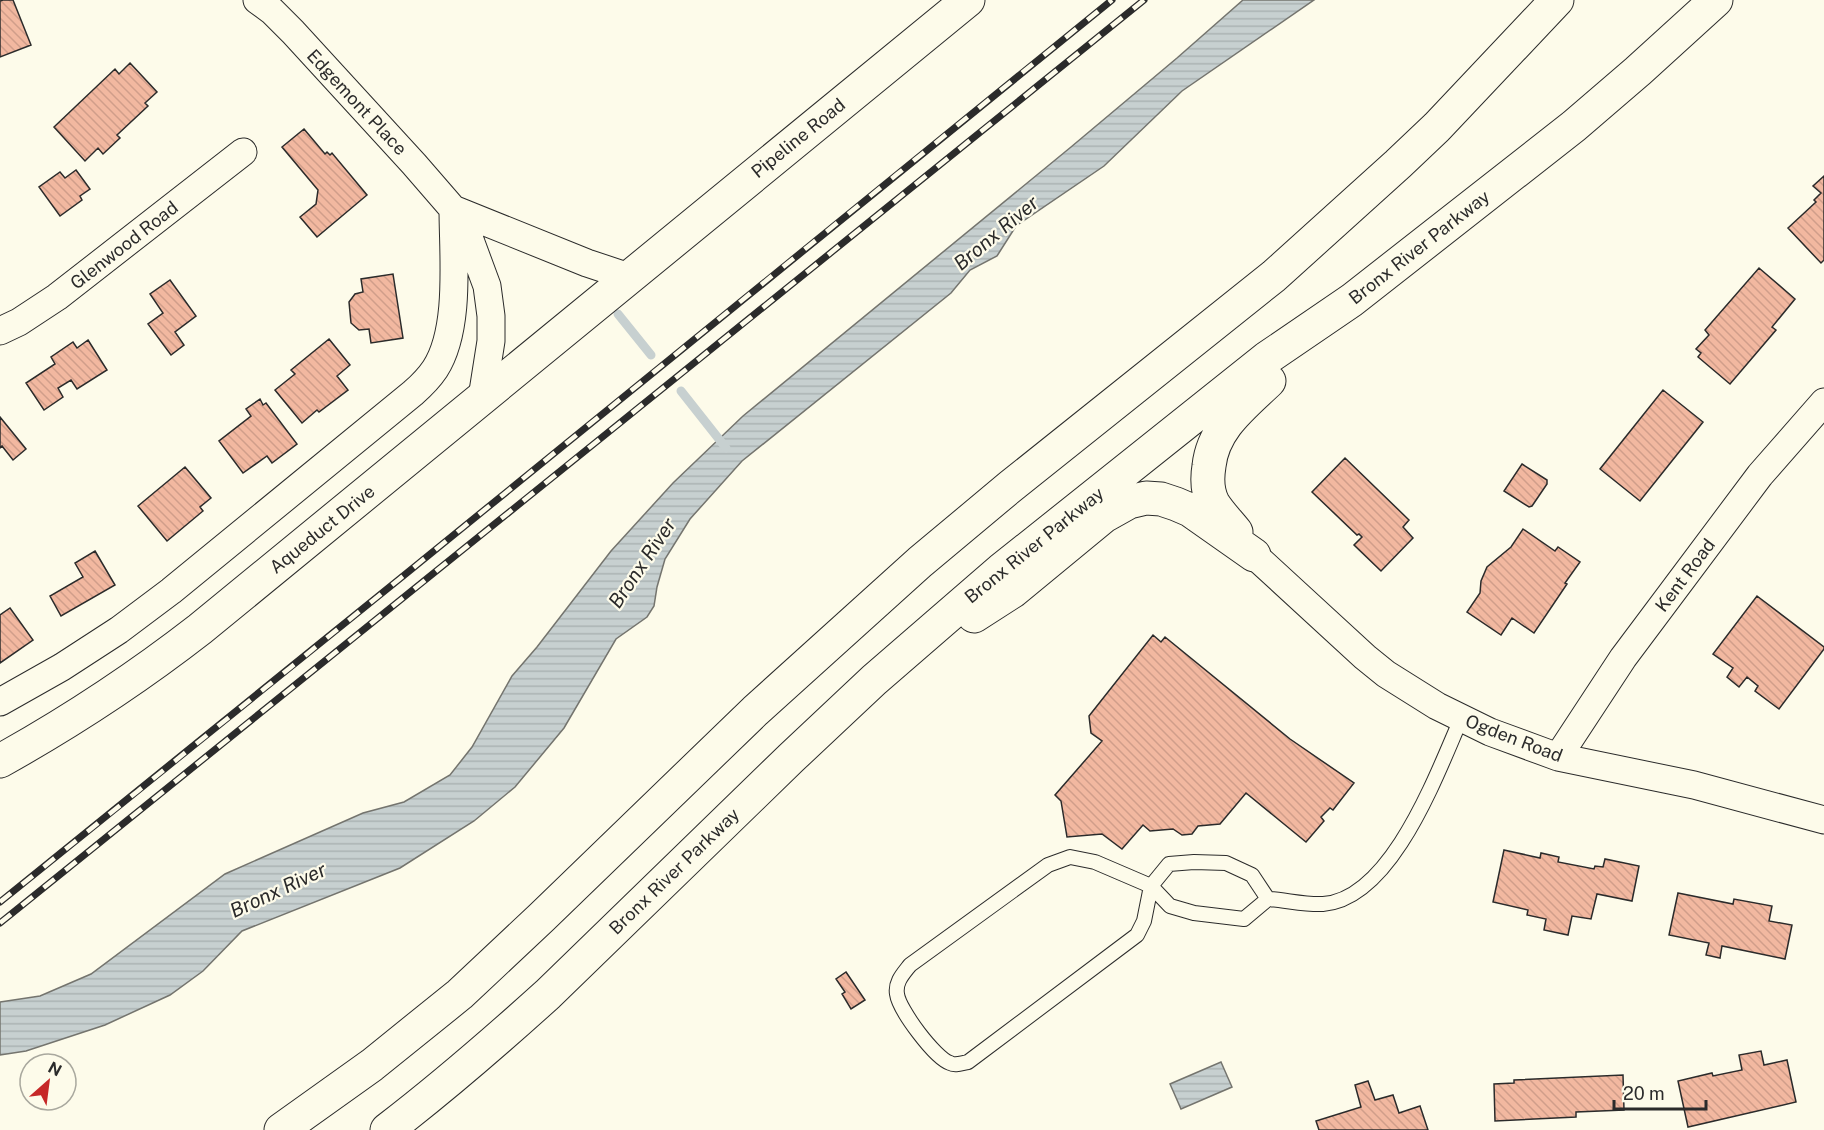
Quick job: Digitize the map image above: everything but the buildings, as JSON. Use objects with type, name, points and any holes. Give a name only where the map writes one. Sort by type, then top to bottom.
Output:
[{"type":"main road","name":"Pipeline Road","points":[[629,277],[968,0]]},
{"type":"main road","points":[[281,1130],[372,1065],[460,993],[755,711],[920,562],[1298,255],[1437,127],[1557,0]]},
{"type":"main road","name":"Bronx River Parkway","points":[[387,1130],[461,1071],[539,1002],[874,680],[1001,570],[1257,365],[1352,300],[1574,126],[1716,0]]},
{"type":"main road","name":"Aqueduct Drive","points":[[0,761],[89,708],[166,655],[629,277]]},
{"type":"main road","points":[[1254,555],[1214,503],[1209,490],[1208,476],[1213,446],[1228,419],[1352,300]]},
{"type":"main road","points":[[874,680],[1013,591],[1104,516],[1129,502],[1146,498],[1161,499],[1176,504],[1190,510],[1254,555]]},
{"type":"street","name":"Edgemont Place","points":[[257,0],[272,11],[292,32],[453,209],[470,240],[487,286],[491,316],[490,341],[482,398]]},
{"type":"street","name":"Glenwood Road","points":[[0,331],[19,322],[76,283],[243,152]]},
{"type":"street","name":"Edgemont Place","points":[[453,209],[587,263],[629,277]]},
{"type":"street","points":[[0,702],[62,667],[119,630],[171,591],[404,401],[425,381],[444,352],[453,310],[453,209]]},
{"type":"street","name":"Kent Road","points":[[1558,758],[1623,658],[1726,520],[1760,475],[1824,402]]},
{"type":"street","name":"Ogden Road","points":[[1254,555],[1386,674],[1409,690],[1461,719],[1558,758],[1694,785],[1824,820]]},
{"type":"lane","points":[[1268,899],[1252,875],[1226,863],[1169,864],[1151,886],[1144,921],[1137,935],[968,1062],[953,1065],[940,1058],[902,1009],[897,993],[898,979],[910,965],[1048,865],[1070,857],[1095,862],[1151,886],[1170,906],[1194,913],[1244,919],[1268,899],[1324,904],[1350,896],[1373,879],[1394,853],[1422,809],[1461,719]]},
{"type":"water","name":"Bronx River","points":[[1243,0],[1314,0],[1182,91],[1104,166],[1016,226],[997,256],[970,270],[951,293],[742,461],[690,519],[665,559],[654,606],[647,617],[616,639],[564,728],[515,787],[474,821],[400,868],[242,931],[203,971],[170,995],[105,1025],[26,1051],[0,1055],[0,1002],[40,996],[91,974],[225,874],[363,813],[404,802],[450,775],[472,747],[512,676],[611,551],[673,483],[743,416],[1177,58]]},
{"type":"water","points":[[1221,1062],[1232,1087],[1181,1109],[1170,1084]]},
{"type":"waterway","points":[[618,314],[651,355]]},
{"type":"waterway","points":[[681,391],[726,448]]},
{"type":"railway","points":[[0,902],[1112,0]]},
{"type":"railway","points":[[0,923],[1144,0]]}]
